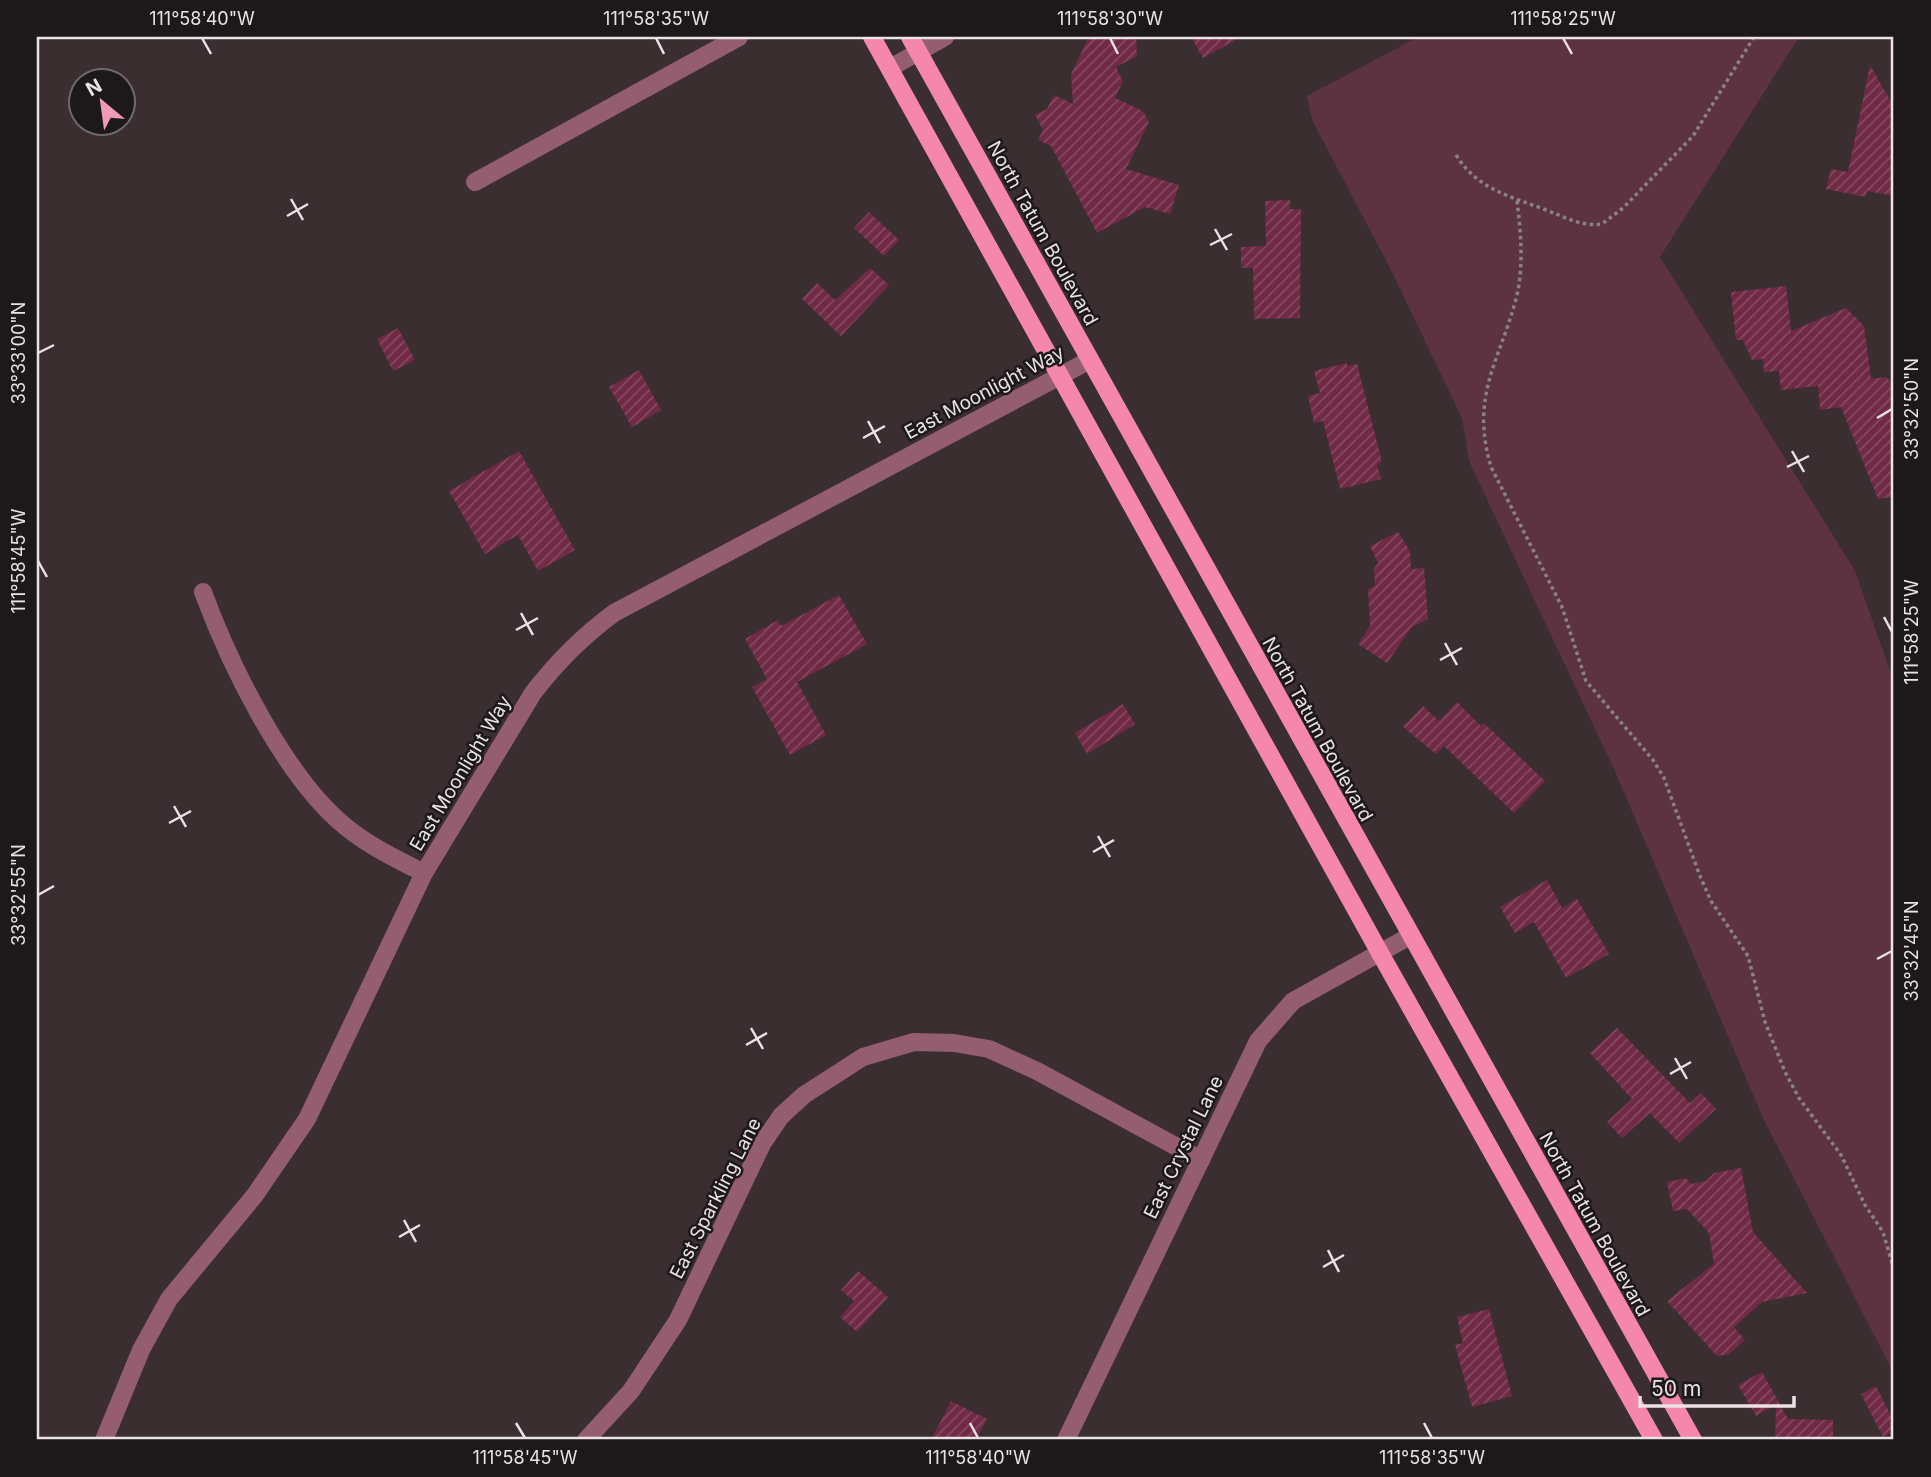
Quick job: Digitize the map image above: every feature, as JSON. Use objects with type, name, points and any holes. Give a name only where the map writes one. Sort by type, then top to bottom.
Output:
[{"type":"main road","points":[[872,37],[1380,953],[1654,1440]]},
{"type":"main road","name":"North Tatum Boulevard","points":[[914,44],[1693,1440]]},
{"type":"street","points":[[475,182],[739,37]]},
{"type":"street","points":[[890,68],[914,44],[945,37]]},
{"type":"street","name":"East Moonlight Way","points":[[104,1440],[141,1350],[169,1299],[255,1195],[307,1119],[424,873],[533,693],[588,633],[614,613],[1090,360]]},
{"type":"street","points":[[203,592],[222,643],[259,709],[291,763],[323,806],[347,828],[424,873]]},
{"type":"street","name":"East Crystal Lane","points":[[1066,1440],[1258,1041],[1293,1001],[1410,936]]},
{"type":"street","name":"East Sparkling Lane","points":[[586,1440],[631,1391],[678,1320],[762,1144],[780,1116],[804,1095],[863,1057],[914,1042],[954,1043],[989,1049],[1037,1071],[1201,1160]]},
{"type":"path","points":[[1456,155],[1476,179],[1517,201],[1590,226],[1613,218],[1693,136],[1754,37]]},
{"type":"path","points":[[1517,201],[1520,250],[1517,296],[1484,393],[1486,450],[1491,467],[1562,607],[1586,681],[1653,760],[1664,778],[1711,901],[1748,956],[1765,1022],[1785,1072],[1799,1098],[1841,1155],[1865,1205],[1883,1232],[1894,1270]]},
{"type":"shaded area","points":[[1418,37],[1799,37],[1660,257],[1855,571],[1894,682],[1894,1374],[1763,1118],[1614,769],[1469,461],[1462,418],[1389,266],[1312,120],[1307,96]]},
{"type":"building","points":[[1136,37],[1137,56],[1116,67],[1123,81],[1115,98],[1143,111],[1149,122],[1126,169],[1179,185],[1170,214],[1145,207],[1097,233],[1051,146],[1038,140],[1043,130],[1035,115],[1047,109],[1054,95],[1073,104],[1071,74],[1088,39]]},
{"type":"building","points":[[1191,37],[1241,37],[1203,58]]},
{"type":"building","points":[[1870,65],[1890,100],[1894,101],[1894,196],[1867,191],[1866,197],[1826,189],[1831,169],[1848,172]]},
{"type":"building","points":[[1290,200],[1290,209],[1301,209],[1300,318],[1254,319],[1253,268],[1241,268],[1241,247],[1266,246],[1265,201]]},
{"type":"building","points":[[869,212],[899,240],[884,256],[854,228]]},
{"type":"building","points":[[870,268],[889,285],[841,336],[802,299],[817,283],[835,300]]},
{"type":"building","points":[[1786,286],[1791,331],[1846,308],[1864,326],[1871,379],[1886,377],[1894,385],[1894,420],[1891,420],[1894,497],[1878,499],[1841,407],[1820,410],[1818,386],[1781,390],[1779,371],[1764,372],[1763,359],[1752,360],[1743,340],[1736,340],[1731,292]]},
{"type":"building","points":[[398,328],[415,360],[393,371],[377,339]]},
{"type":"building","points":[[1347,363],[1347,366],[1357,364],[1382,462],[1377,464],[1381,479],[1340,489],[1323,421],[1314,423],[1308,396],[1320,393],[1314,371]]},
{"type":"building","points":[[639,370],[661,410],[632,427],[609,387]]},
{"type":"building","points":[[519,451],[575,550],[538,571],[518,535],[485,554],[449,491]]},
{"type":"building","points":[[1398,532],[1410,551],[1411,569],[1424,568],[1428,619],[1412,627],[1387,663],[1358,644],[1370,626],[1368,589],[1375,586],[1374,569],[1378,563],[1370,546]]},
{"type":"building","points":[[839,595],[867,644],[797,682],[826,735],[790,755],[752,687],[767,679],[745,639],[778,620],[781,626]]},
{"type":"building","points":[[1457,702],[1481,726],[1484,723],[1545,781],[1514,813],[1444,746],[1436,754],[1403,727],[1423,706],[1439,721]]},
{"type":"building","points":[[1123,704],[1135,724],[1087,754],[1075,733]]},
{"type":"building","points":[[1547,880],[1562,908],[1577,899],[1609,954],[1566,978],[1534,922],[1515,933],[1500,907]]},
{"type":"building","points":[[1617,1028],[1690,1103],[1701,1093],[1716,1109],[1679,1143],[1650,1113],[1622,1138],[1607,1122],[1632,1099],[1590,1053]]},
{"type":"building","points":[[1741,1168],[1753,1232],[1807,1293],[1762,1302],[1734,1327],[1745,1340],[1729,1354],[1717,1356],[1667,1301],[1714,1264],[1709,1233],[1687,1209],[1673,1211],[1667,1182],[1686,1178],[1691,1184],[1706,1181],[1714,1173]]},
{"type":"building","points":[[858,1271],[888,1297],[857,1332],[840,1317],[854,1301],[841,1290]]},
{"type":"building","points":[[1489,1309],[1512,1396],[1472,1407],[1455,1345],[1463,1343],[1457,1317]]},
{"type":"building","points":[[1762,1372],[1788,1419],[1833,1420],[1833,1440],[1775,1440],[1776,1405],[1756,1416],[1738,1385]]},
{"type":"building","points":[[1876,1386],[1894,1422],[1894,1432],[1883,1437],[1861,1394]]},
{"type":"building","points":[[951,1401],[987,1419],[976,1440],[931,1440]]}]
